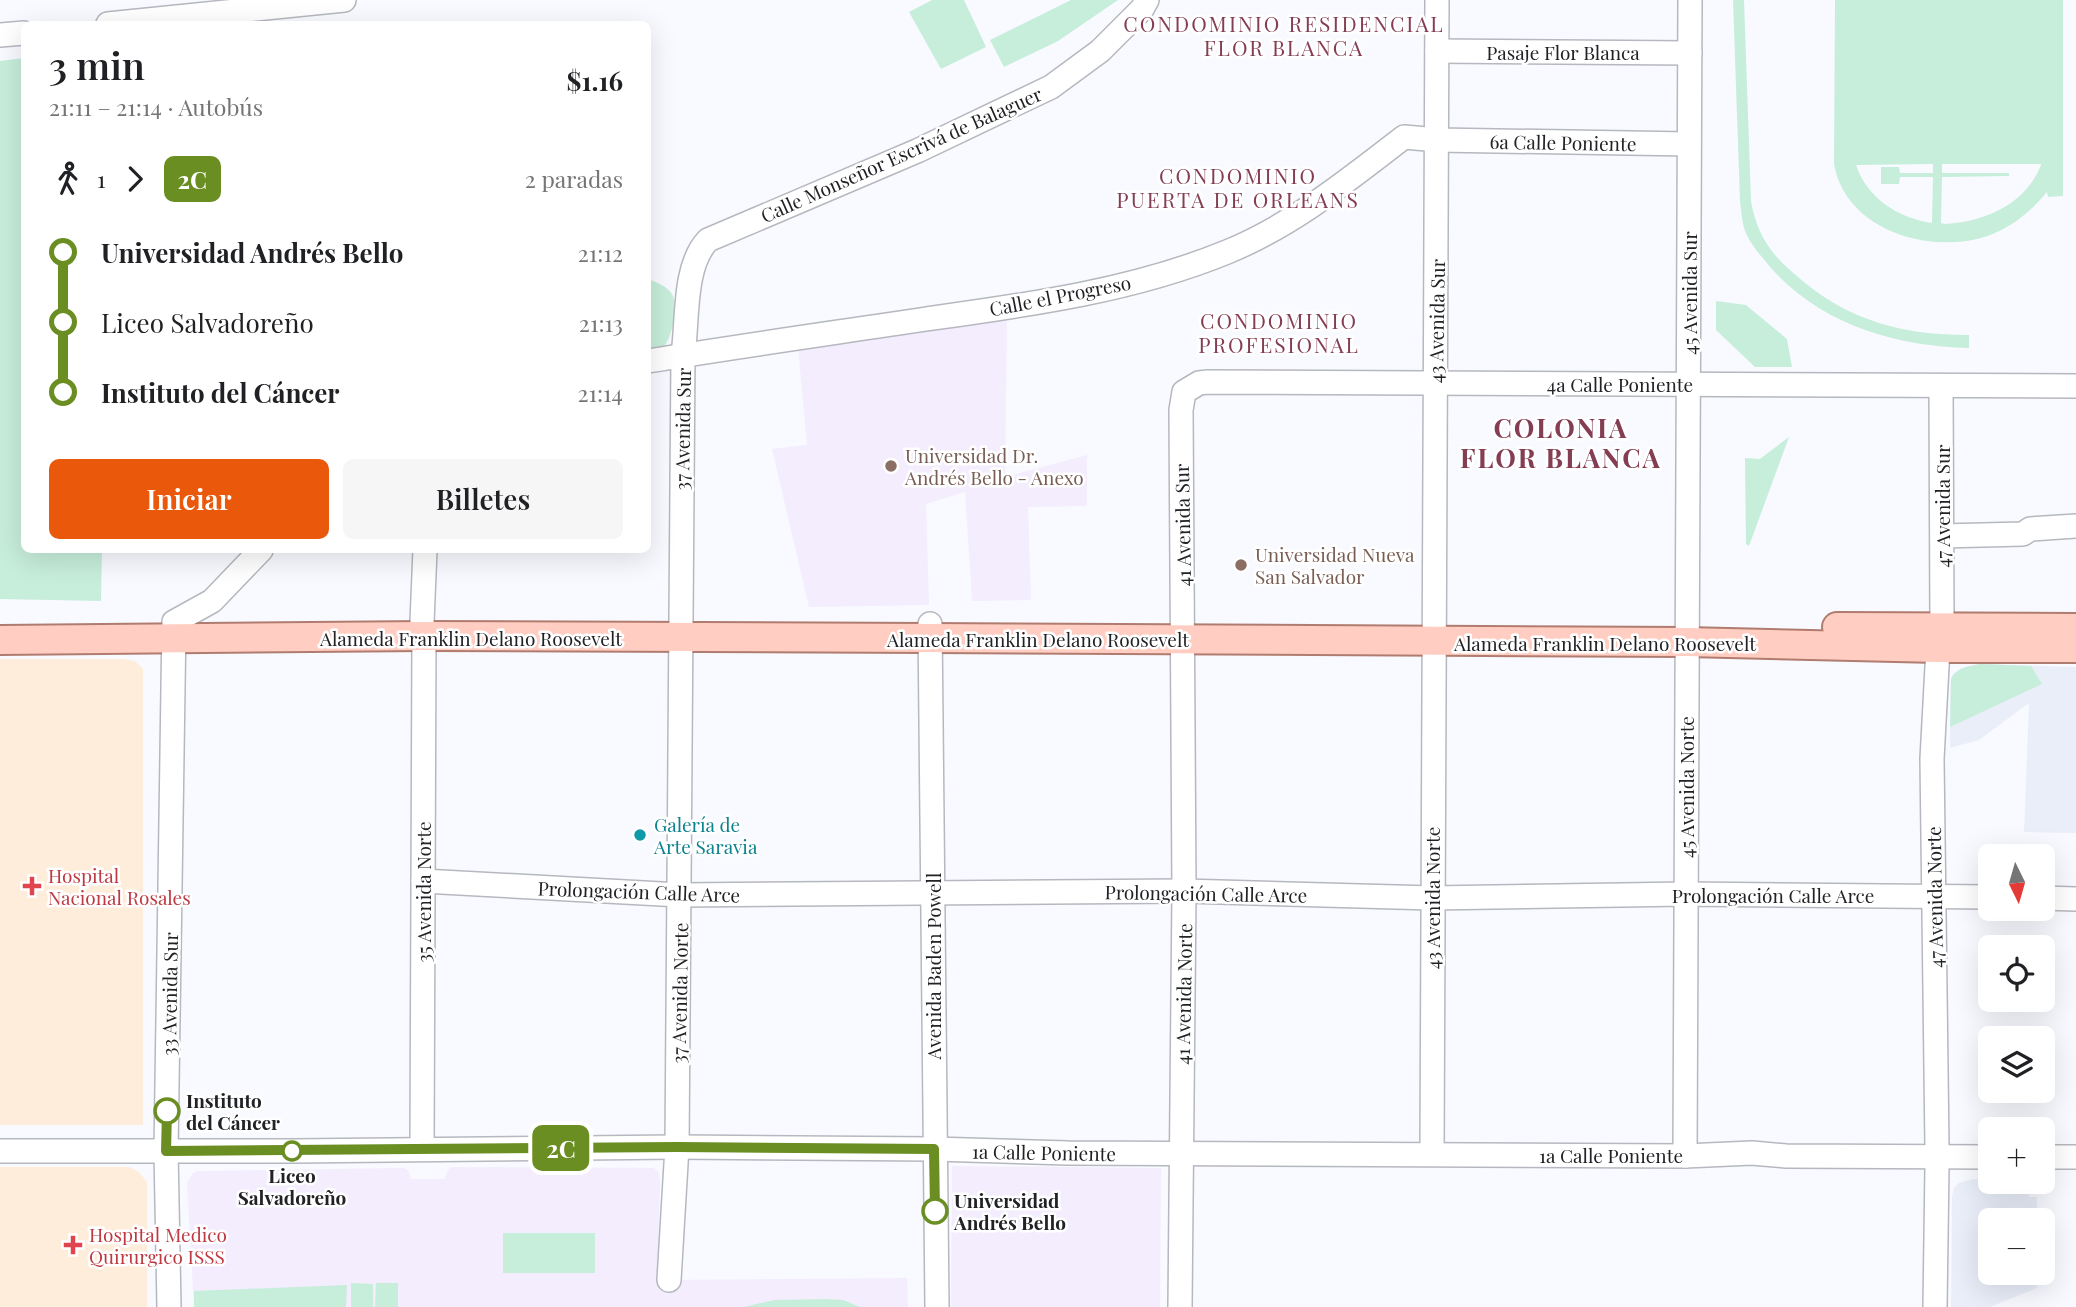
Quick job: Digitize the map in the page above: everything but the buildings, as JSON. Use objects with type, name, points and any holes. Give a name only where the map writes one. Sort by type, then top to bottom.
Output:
[{"type":"main road","points":[[1940,637],[1985,614],[2076,614]]},
{"type":"main road","name":"Alameda Franklin Delano Roosevelt","points":[[0,621],[174,631]]},
{"type":"main road","name":"Alameda Franklin Delano Roosevelt","points":[[1940,637],[2076,628]]},
{"type":"main road","name":"Alameda Franklin Delano Roosevelt","points":[[0,640],[174,631],[423,629],[1940,637],[2076,648]]},
{"type":"main road","points":[[1940,637],[1984,660],[2076,662]]},
{"type":"street","points":[[121,21],[174,9],[344,0]]},
{"type":"street","name":"Calle Monseñor Escrivá de Balaguer","points":[[708,240],[918,151],[1051,87],[1100,51],[1142,9],[1147,0]]},
{"type":"street","name":"43 Avenida Sur","points":[[1434,635],[1437,0]]},
{"type":"street","name":"45 Avenida Sur","points":[[1687,635],[1690,0]]},
{"type":"street","points":[[0,35],[21,33]]},
{"type":"street","name":"Pasaje Flor Blanca","points":[[1437,51],[1690,53]]},
{"type":"street","name":"Calle el Progreso","points":[[651,360],[1022,306],[1170,271],[1227,252],[1289,220],[1338,189],[1404,137],[1438,141]]},
{"type":"street","name":"6a Calle Poniente","points":[[1438,141],[1689,144]]},
{"type":"street","name":"37 Avenida Sur","points":[[679,630],[683,355],[690,276],[699,250],[708,240]]},
{"type":"street","name":"4a Calle Poniente","points":[[1181,410],[1184,393],[1199,383],[2076,386]]},
{"type":"street","name":"47 Avenida Sur","points":[[1940,637],[1941,386]]},
{"type":"street","name":"41 Avenida Sur","points":[[1181,410],[1183,632]]},
{"type":"street","points":[[1942,536],[2023,534],[2030,529],[2076,526]]},
{"type":"street","points":[[174,631],[212,601],[258,553]]},
{"type":"street","name":"35 Avenida Norte","points":[[422,1149],[425,553]]},
{"type":"street","name":"37 Avenida Norte","points":[[669,1280],[677,1147],[679,630]]},
{"type":"street","name":"33 Avenida Sur","points":[[169,1307],[166,1151],[174,631]]},
{"type":"street","name":"Avenida Baden Powell","points":[[930,631],[937,1307]]},
{"type":"street","name":"41 Avenida Norte","points":[[1180,1307],[1184,891],[1183,632]]},
{"type":"street","name":"43 Avenida Norte","points":[[1432,1154],[1434,635]]},
{"type":"street","name":"45 Avenida Norte","points":[[1685,1156],[1687,635]]},
{"type":"street","name":"47 Avenida Norte","points":[[1935,1307],[1937,1157],[1932,760],[1940,637]]},
{"type":"street","name":"Prolongación Calle Arce","points":[[423,881],[680,895],[1184,891],[1432,898],[1686,894],[1978,897]]},
{"type":"street","points":[[2055,898],[2076,899]]},
{"type":"street","name":"1a Calle Poniente","points":[[1752,1153],[1787,1146],[1937,1157],[1978,1165]]},
{"type":"street","name":"1a Calle Poniente","points":[[0,1151],[677,1147],[1181,1154],[1685,1156],[1752,1153],[1786,1156],[1978,1157]]},
{"type":"street","points":[[2055,1147],[2076,1147]]},
{"type":"street","name":"1a Calle Poniente","points":[[1937,1157],[1978,1149]]},
{"type":"street","points":[[2055,1157],[2076,1157]]},
{"type":"street","points":[[2055,1167],[2076,1167]]},
{"type":"shaded area","name":"Universidad Dr. Andrés Bello - Anexo","points":[[1007,312],[1005,477],[1087,455],[1087,506],[1028,507],[1031,600],[972,601],[965,492],[926,504],[929,605],[809,607],[772,449],[807,445],[798,347]]},
{"type":"shaded area","name":"Hospital Nacional Rosales","points":[[0,659],[124,659],[135,661],[143,669],[143,1125],[0,1125]]},
{"type":"shaded area","points":[[1980,664],[2076,667],[2076,833],[2024,832],[2029,703],[1979,740],[1950,748],[1951,679],[1953,674],[1962,668]]},
{"type":"shaded area","points":[[952,1166],[1161,1168],[1160,1307],[951,1307]]},
{"type":"shaded area","name":"Hospital Medico Quirurgico ISSS","points":[[0,1167],[129,1167],[139,1172],[147,1182],[147,1307],[0,1307]]},
{"type":"shaded area","name":"Liceo Salvadoreño","points":[[450,1167],[654,1168],[659,1173],[660,1182],[657,1280],[907,1278],[908,1307],[194,1307],[187,1183],[193,1173],[404,1168],[409,1171],[411,1179],[444,1179]]},
{"type":"shaded area","points":[[1978,1179],[1978,1194],[2029,1194],[2029,1197],[2037,1197],[2037,1208],[1978,1208],[1978,1285],[2037,1285],[2037,1288],[1990,1307],[1951,1307],[1952,1196],[1959,1183]]},
{"type":"green space","points":[[932,0],[964,0],[986,47],[941,69],[909,12]]},
{"type":"green space","points":[[1071,0],[1118,0],[1058,41],[1004,67],[990,40]]},
{"type":"green space","points":[[1733,0],[1744,0],[1751,201],[1757,224],[1767,244],[1788,269],[1837,305],[1857,315],[1899,328],[1969,335],[1969,348],[1914,343],[1887,337],[1837,318],[1791,288],[1752,244],[1744,228],[1740,201]]},
{"type":"green space","points":[[1835,0],[2063,0],[2063,196],[2048,197],[2047,192],[2033,208],[2016,221],[1988,236],[1955,242],[1933,242],[1910,238],[1869,219],[1853,204],[1841,186],[1834,164]],"holes":[[[1933,164],[1933,173],[1900,173],[1899,167],[1881,167],[1881,184],[1899,184],[1900,177],[1933,177],[1932,223],[1907,216],[1885,205],[1868,187],[1856,165]],[[1942,164],[2041,164],[2041,165],[2025,190],[2002,208],[1989,215],[1945,224],[1941,223],[1942,177],[2009,176],[2009,173],[1942,173]]]},
{"type":"green space","points":[[21,58],[21,553],[102,553],[101,601],[0,599],[0,61]]},
{"type":"green space","points":[[651,280],[670,291],[674,299],[675,314],[671,331],[662,349],[651,351]]},
{"type":"green space","points":[[1716,301],[1746,305],[1787,339],[1792,367],[1755,367],[1716,330]]},
{"type":"green space","points":[[1789,437],[1749,546],[1746,544],[1745,458],[1760,459]]},
{"type":"green space","points":[[1980,664],[2031,666],[2042,684],[1950,727],[1951,679],[1959,670]]},
{"type":"green space","points":[[503,1233],[595,1233],[595,1273],[503,1273]]},
{"type":"green space","points":[[351,1283],[373,1284],[373,1307],[351,1307]]},
{"type":"green space","points":[[376,1283],[398,1283],[398,1307],[375,1307]]},
{"type":"green space","points":[[347,1285],[346,1307],[194,1307],[194,1291]]},
{"type":"green space","points":[[774,1300],[843,1300],[860,1307],[744,1307]]},
{"type":"bus line","name":"2C","points":[[167,1111],[166,1151],[677,1147],[934,1149],[935,1211]]},
{"type":"place","name":"Universidad Dr. Andrés Bello - Anexo","points":[[891,466]]},
{"type":"place","name":"Universidad Nueva San Salvador","points":[[1241,565]]},
{"type":"place","name":"Galería de Arte Saravia","points":[[640,835]]},
{"type":"place","name":"Hospital Nacional Rosales","points":[[32,886]]},
{"type":"place","name":"Instituto del Cáncer","points":[[167,1111]]},
{"type":"place","name":"Liceo Salvadoreño","points":[[292,1151]]},
{"type":"place","name":"Universidad Andrés Bello","points":[[935,1211]]},
{"type":"place","name":"Hospital Medico Quirurgico ISSS","points":[[73,1245]]},
{"type":"district","name":"CONDOMINIO RESIDENCIAL FLOR BLANCA","points":[[1284,35]]},
{"type":"district","name":"CONDOMINIO PUERTA DE ORLEANS","points":[[1238,187]]},
{"type":"district","name":"CONDOMINIO PROFESIONAL","points":[[1279,332]]},
{"type":"district","name":"COLONIA FLOR BLANCA","points":[[1561,442]]}]
